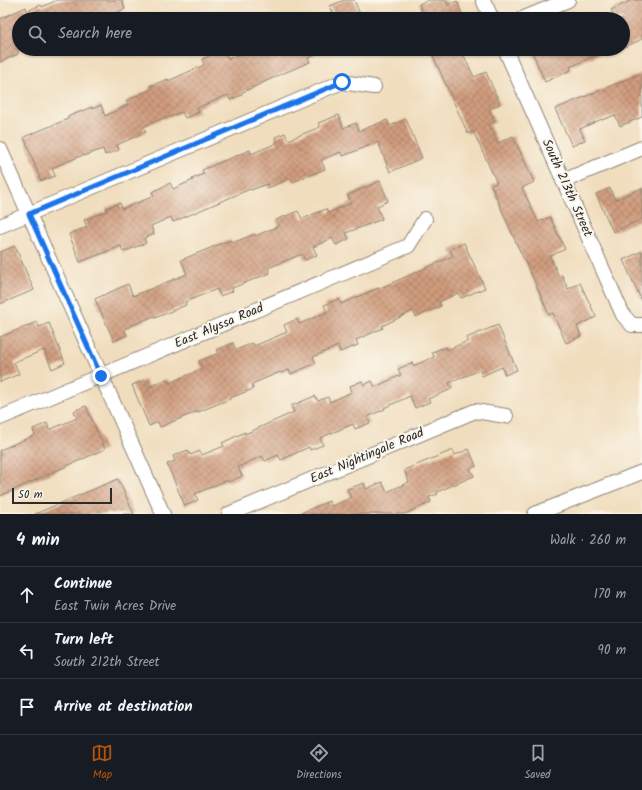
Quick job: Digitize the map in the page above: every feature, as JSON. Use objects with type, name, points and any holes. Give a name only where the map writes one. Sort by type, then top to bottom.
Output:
[{"type":"street","points":[[483,0],[489,12]]},
{"type":"street","points":[[539,12],[568,0]]},
{"type":"street","name":"South 213th Street","points":[[508,56],[623,315],[637,325]]},
{"type":"street","points":[[0,226],[342,82],[374,87]]},
{"type":"street","points":[[563,181],[642,148]]},
{"type":"street","points":[[0,149],[163,514]]},
{"type":"street","name":"East Alyssa Road","points":[[0,418],[408,246],[425,219]]},
{"type":"street","name":"East Nightingale Road","points":[[229,514],[475,410],[506,416]]},
{"type":"street","points":[[535,514],[642,472]]},
{"type":"building","points":[[57,0],[122,0],[125,9],[118,12],[15,12],[26,7],[27,11],[41,5],[42,7]]},
{"type":"building","points":[[344,0],[354,0],[359,12],[333,12],[330,6]]},
{"type":"building","points":[[429,0],[446,0],[448,5],[457,1],[461,12],[422,12],[419,4]]},
{"type":"building","points":[[632,0],[642,0],[642,39],[630,45],[630,12],[612,12],[611,10]]},
{"type":"building","points":[[12,13],[12,56],[14,56],[0,62],[0,19]]},
{"type":"building","points":[[209,56],[227,56],[228,59],[235,56],[312,56],[308,58],[310,62],[241,93],[242,95],[230,100],[228,95],[197,108],[199,112],[185,118],[182,112],[164,119],[163,118],[143,127],[146,132],[117,145],[119,150],[105,155],[103,149],[83,155],[52,168],[55,176],[41,181],[24,137],[68,119],[67,117],[92,107],[92,109],[101,105],[105,116],[128,105],[126,101],[151,89],[150,86],[168,79],[168,81],[204,65],[202,59]]},
{"type":"building","points":[[433,56],[464,56],[474,77],[486,72],[500,104],[489,109],[495,122],[489,125],[498,143],[513,136],[534,182],[522,188],[538,222],[550,217],[565,249],[550,256],[559,277],[562,275],[568,289],[580,283],[596,317],[577,326],[581,336],[566,343],[553,313],[549,315],[491,185],[497,183],[473,131],[468,134]]},
{"type":"building","points":[[534,56],[594,56],[570,67],[571,70],[545,82]]},
{"type":"building","points":[[642,73],[642,117],[620,126],[615,115],[602,119],[580,129],[585,140],[572,146],[555,109]]},
{"type":"building","points":[[339,115],[343,128],[356,123],[359,131],[387,120],[390,126],[406,119],[422,158],[390,172],[378,142],[343,156],[341,152],[321,160],[325,169],[293,182],[291,178],[268,188],[267,184],[251,190],[250,189],[173,222],[171,217],[151,226],[154,234],[144,238],[146,243],[123,252],[121,246],[80,262],[69,234],[87,227],[84,220],[107,211],[106,208],[120,203],[122,209],[154,196],[152,192],[170,183],[173,189],[204,174],[202,170],[250,150],[251,154],[277,143],[275,137],[285,133],[288,140],[320,127],[318,123]]},
{"type":"building","points":[[380,181],[388,201],[377,206],[382,219],[346,233],[349,239],[336,245],[332,238],[313,247],[317,255],[305,260],[302,254],[268,268],[270,273],[232,288],[233,291],[220,296],[217,289],[185,302],[186,305],[155,318],[154,316],[124,329],[127,335],[114,341],[95,299],[128,284],[133,296],[187,274],[181,260],[230,240],[232,243],[255,234],[255,236],[279,226],[276,220],[298,211],[302,219],[326,209],[328,213],[351,203],[348,195]]},
{"type":"building","points":[[610,188],[615,200],[642,188],[642,219],[613,232],[596,194]]},
{"type":"building","points":[[464,243],[485,288],[461,298],[458,293],[439,302],[441,306],[416,317],[413,311],[382,326],[383,328],[356,340],[358,345],[340,352],[338,346],[313,357],[316,363],[291,374],[289,370],[280,372],[252,384],[253,389],[230,399],[160,427],[158,422],[149,426],[132,385],[145,380],[148,387],[167,379],[169,383],[202,369],[199,361],[219,353],[217,350],[233,343],[236,350],[253,343],[254,346],[287,332],[284,325],[297,319],[299,324],[327,312],[324,305],[339,299],[341,304],[453,256],[450,249]]},
{"type":"building","points":[[15,246],[34,290],[0,304],[0,252]]},
{"type":"building","points":[[642,251],[642,301],[623,260]]},
{"type":"building","points":[[37,322],[39,327],[49,323],[65,363],[52,369],[44,350],[14,362],[19,374],[0,382],[0,337]]},
{"type":"building","points":[[498,325],[517,370],[505,375],[502,367],[482,376],[480,370],[449,383],[452,389],[428,399],[430,402],[415,408],[410,396],[367,417],[370,423],[355,429],[353,424],[320,438],[323,445],[310,450],[309,447],[281,460],[278,455],[265,461],[262,456],[238,467],[242,476],[228,482],[227,480],[195,494],[198,500],[185,506],[167,464],[175,461],[173,456],[188,450],[190,455],[200,451],[202,455],[224,446],[222,443],[294,412],[291,406],[315,396],[318,401],[328,397],[330,402],[352,392],[350,386],[362,381],[364,385],[372,381],[375,387],[401,375],[398,369],[412,363],[413,366],[434,357],[432,352],[446,347],[447,350],[468,341],[466,338]]},
{"type":"building","points":[[86,406],[105,449],[0,496],[0,450],[35,435],[33,429],[47,423],[49,430],[77,418],[74,411]]},
{"type":"building","points":[[469,449],[476,466],[470,469],[474,476],[437,492],[438,494],[429,497],[431,502],[405,514],[299,514],[329,501],[331,506],[351,498],[347,489],[364,483],[366,489],[382,482],[387,492],[409,482],[404,470],[453,450],[455,455]]},
{"type":"building","points":[[118,479],[134,514],[35,514],[75,497]]},
{"type":"route","points":[[101,376],[29,214],[342,82]]}]
